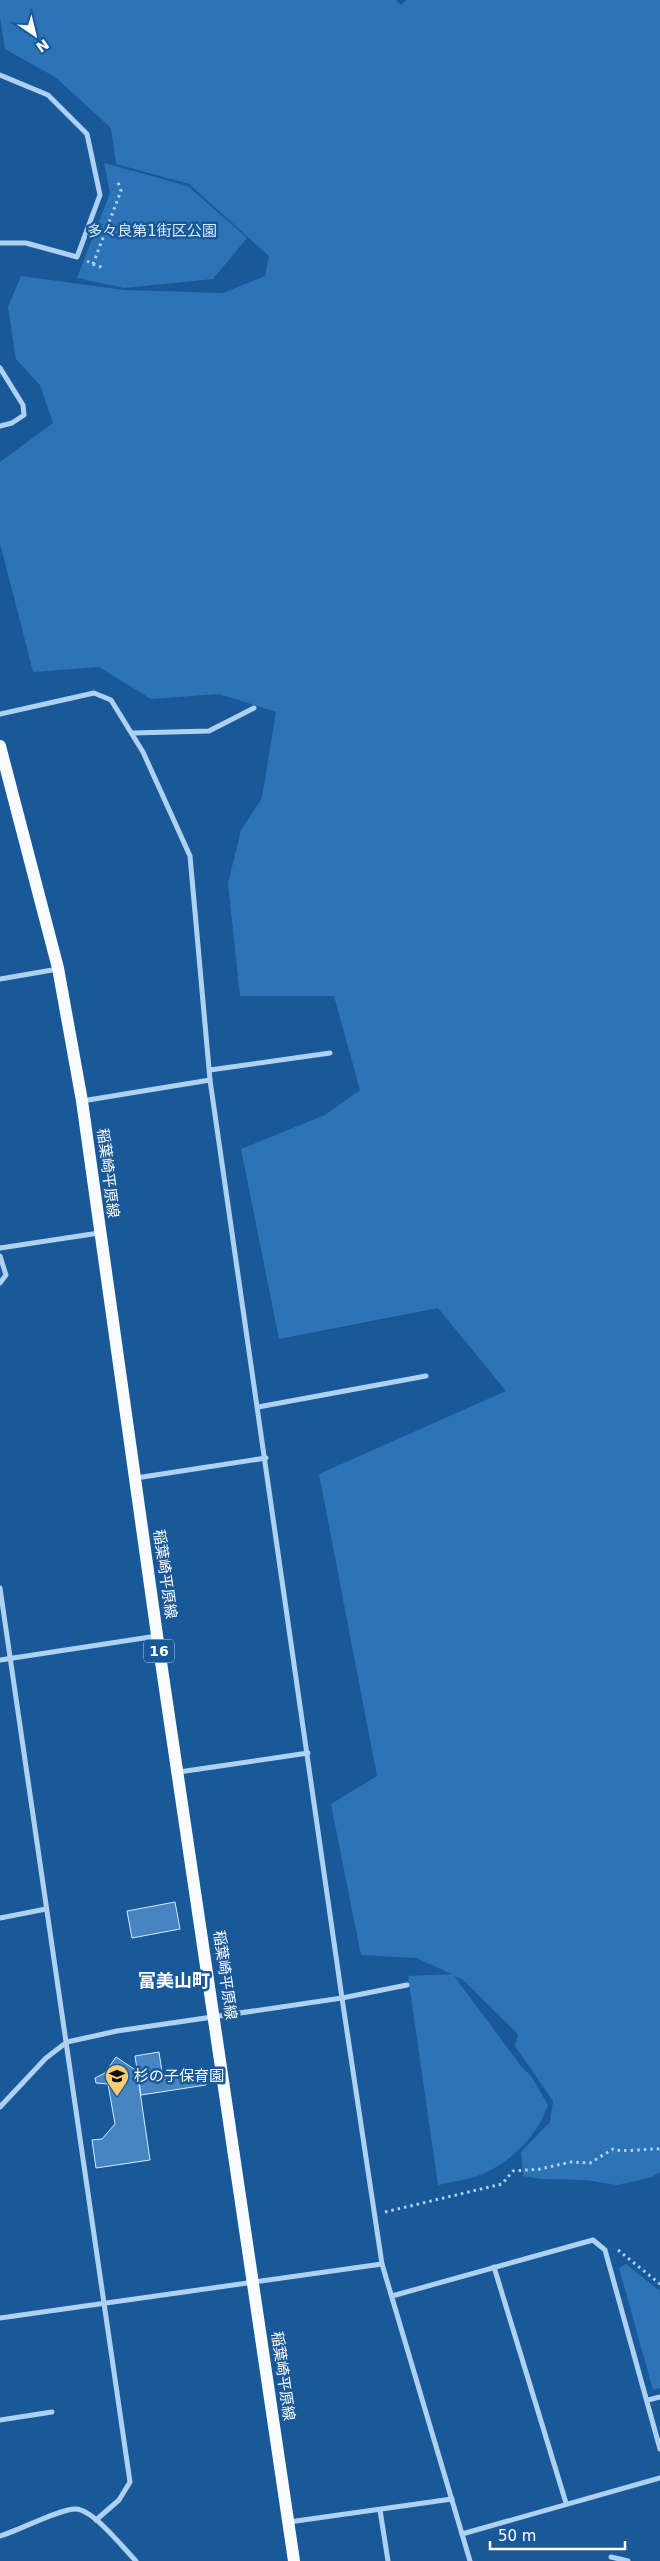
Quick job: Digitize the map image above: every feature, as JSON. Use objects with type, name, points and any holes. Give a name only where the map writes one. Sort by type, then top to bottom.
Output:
[{"type":"main road","name":"稲葉崎平原線","points":[[0,746],[58,968],[82,1101],[157,1636],[294,2561]]},
{"type":"street","points":[[0,75],[48,94],[86,134],[100,195],[77,258],[26,243],[0,243]]},
{"type":"street","points":[[0,368],[23,405],[24,415],[12,423],[0,426]]},
{"type":"street","points":[[0,714],[94,693],[112,700],[133,733],[190,856],[210,1080],[382,2264],[470,2561]]},
{"type":"street","points":[[133,733],[209,731],[254,708]]},
{"type":"street","points":[[0,979],[58,968]]},
{"type":"street","points":[[210,1070],[330,1053]]},
{"type":"street","points":[[82,1101],[210,1080]]},
{"type":"street","points":[[0,1248],[99,1233]]},
{"type":"street","points":[[0,1256],[6,1275],[0,1283]]},
{"type":"street","points":[[258,1407],[426,1376]]},
{"type":"street","points":[[135,1478],[266,1458]]},
{"type":"street","points":[[0,1588],[130,2482],[119,2500],[96,2520]]},
{"type":"street","points":[[0,1660],[157,1636]]},
{"type":"street","points":[[178,1772],[308,1752]]},
{"type":"street","points":[[0,1916],[46,1909]]},
{"type":"street","points":[[0,2106],[46,2058],[67,2042],[117,2031],[214,2015],[342,1998],[407,1986]]},
{"type":"street","points":[[392,2296],[593,2240],[605,2250],[660,2449]]},
{"type":"street","points":[[0,2318],[382,2264]]},
{"type":"street","points":[[494,2267],[566,2503]]},
{"type":"street","points":[[648,2400],[660,2396]]},
{"type":"street","points":[[0,2420],[52,2412]]},
{"type":"street","points":[[462,2534],[566,2503],[660,2478]]},
{"type":"street","points":[[288,2522],[452,2499]]},
{"type":"street","points":[[0,2536],[22,2530],[57,2513],[76,2509],[86,2512],[96,2520],[136,2561]]},
{"type":"street","points":[[380,2510],[388,2561]]},
{"type":"street","points":[[611,2557],[628,2561]]},
{"type":"path","points":[[92,264],[121,191],[118,179]]},
{"type":"path","points":[[77,258],[104,268]]},
{"type":"path","points":[[375,2214],[502,2184],[513,2171],[540,2169],[571,2162],[590,2162],[613,2149],[619,2151],[639,2148],[660,2149]]},
{"type":"path","points":[[605,2250],[615,2248],[660,2284]]},
{"type":"green space","points":[[0,0],[396,0],[401,5],[406,0],[660,0],[660,2172],[652,2177],[617,2185],[586,2180],[541,2179],[523,2176],[521,2152],[550,2122],[553,2101],[515,2046],[518,2034],[462,1979],[454,1976],[521,2066],[531,2076],[548,2105],[530,2138],[512,2156],[491,2170],[475,2177],[438,2185],[408,1976],[452,1974],[416,1958],[361,1955],[331,1804],[377,1776],[319,1474],[506,1391],[438,1308],[279,1339],[241,1149],[325,1115],[360,1090],[334,996],[240,996],[228,883],[241,830],[262,798],[276,712],[219,694],[151,699],[99,667],[33,672],[0,543],[0,462],[53,423],[40,385],[16,359],[8,307],[21,276],[124,290],[223,293],[265,276],[269,256],[189,184],[116,164],[111,128],[55,77],[5,49],[0,18]]},
{"type":"green space","name":"多々良第1街区公園","points":[[104,163],[188,186],[247,238],[213,279],[124,288],[77,278],[110,193]]},
{"type":"green space","points":[[626,2264],[660,2291],[660,2388],[653,2390],[619,2268]]},
{"type":"building","points":[[175,1902],[180,1929],[132,1938],[127,1911]]},
{"type":"building","points":[[159,2052],[163,2079],[204,2072],[206,2085],[141,2095],[135,2056]]},
{"type":"building","points":[[116,2057],[137,2071],[150,2160],[96,2168],[92,2140],[102,2139],[115,2124],[108,2084],[96,2083],[95,2078],[105,2073]]},
{"type":"place","name":"杉の子保育園","points":[[117,2097]]},
{"type":"district","name":"富美山町","points":[[174,1980]]}]
